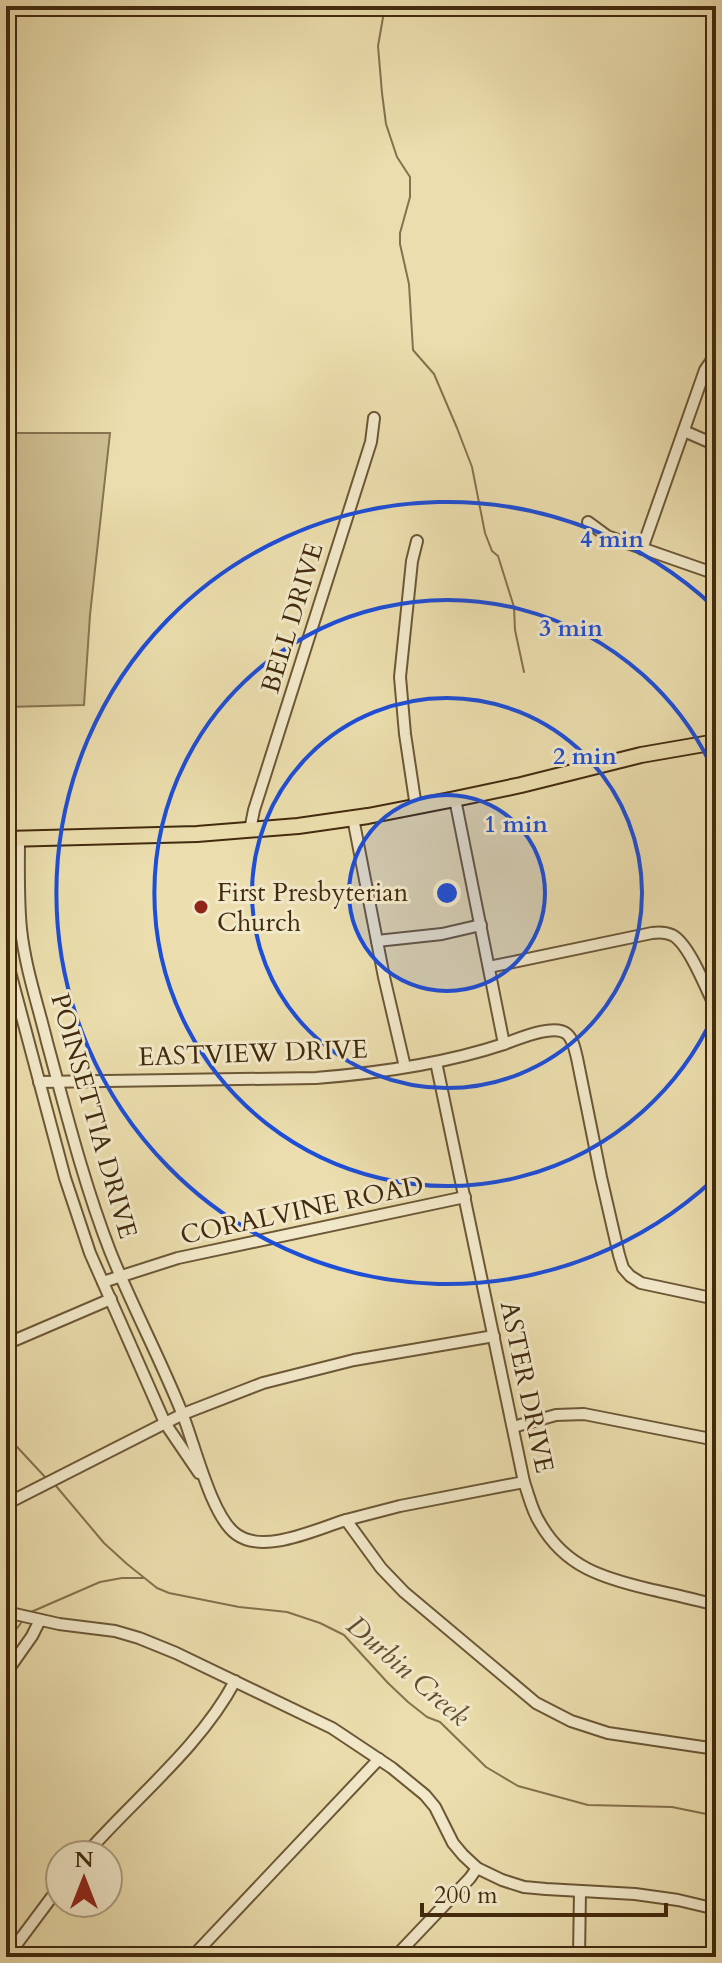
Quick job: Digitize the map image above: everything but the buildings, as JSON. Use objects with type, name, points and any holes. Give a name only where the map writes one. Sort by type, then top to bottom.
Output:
[{"type":"main road","points":[[12,838],[197,834],[298,826],[416,807],[641,755],[716,742]]},
{"type":"street","points":[[642,549],[705,370],[716,354]]},
{"type":"street","name":"BELL DRIVE","points":[[250,830],[371,442],[374,418]]},
{"type":"street","points":[[684,431],[716,445]]},
{"type":"street","points":[[588,522],[607,536],[716,574]]},
{"type":"street","points":[[416,807],[400,677],[412,561],[417,541]]},
{"type":"street","points":[[455,799],[504,1044]]},
{"type":"street","points":[[353,818],[405,1067]]},
{"type":"street","name":"POINSETTIA DRIVE","points":[[12,838],[26,959],[86,1181],[103,1233],[183,1414],[207,1484],[228,1526],[249,1540],[277,1542],[400,1506],[524,1482]]},
{"type":"street","points":[[377,941],[442,934],[481,925]]},
{"type":"street","points":[[489,967],[652,933],[666,933],[675,936],[685,946],[716,1009]]},
{"type":"street","name":"POINSETTIA DRIVE","points":[[6,957],[78,1220],[165,1423],[207,1484]]},
{"type":"street","name":"EASTVIEW DRIVE","points":[[39,1082],[347,1076],[436,1062],[557,1030],[567,1034],[577,1058],[623,1268],[641,1283],[716,1299]]},
{"type":"street","name":"ASTER DRIVE","points":[[436,1062],[524,1482],[534,1514],[555,1544],[576,1563],[604,1577],[716,1605]]},
{"type":"street","name":"CORALVINE ROAD","points":[[103,1282],[178,1258],[465,1197]]},
{"type":"street","points":[[6,1344],[111,1299]]},
{"type":"street","points":[[6,1504],[183,1414],[280,1378],[354,1360],[494,1336]]},
{"type":"street","points":[[513,1427],[556,1415],[584,1414],[716,1440]]},
{"type":"street","points":[[346,1520],[381,1568],[404,1592],[536,1703],[571,1721],[608,1733],[716,1749]]},
{"type":"street","points":[[6,1612],[139,1638],[332,1728],[379,1759],[431,1801],[453,1843],[463,1855],[477,1868],[502,1880],[524,1887],[678,1900],[716,1909]]},
{"type":"street","points":[[6,1673],[40,1620]]},
{"type":"street","points":[[100,1839],[195,1738],[235,1681]]},
{"type":"street","points":[[192,1957],[379,1759]]},
{"type":"street","points":[[395,1957],[477,1868]]},
{"type":"street","points":[[579,1957],[580,1891]]},
{"type":"street","points":[[7,1957],[44,1907]]},
{"type":"shaded area","points":[[6,433],[110,433],[90,615],[84,705],[6,707]]},
{"type":"waterway","points":[[385,6],[378,46],[386,124],[397,157],[410,177],[410,197],[400,244],[409,284],[413,350],[434,374],[472,467],[485,533],[492,551],[498,556],[514,607],[515,630],[524,672]]},
{"type":"waterway","name":"Durbin Creek","points":[[6,1435],[45,1477]]},
{"type":"waterway","name":"Durbin Creek","points":[[56,1486],[104,1543],[157,1588],[239,1607],[287,1612],[344,1635],[408,1702],[427,1717],[440,1722],[486,1767],[518,1786],[588,1805],[672,1807],[716,1816]]},
{"type":"waterway","points":[[31,1612],[100,1582],[144,1578]]},
{"type":"waterway","points":[[6,1643],[21,1623]]},
{"type":"place","name":"First Presbyterian Church","points":[[201,907]]}]
